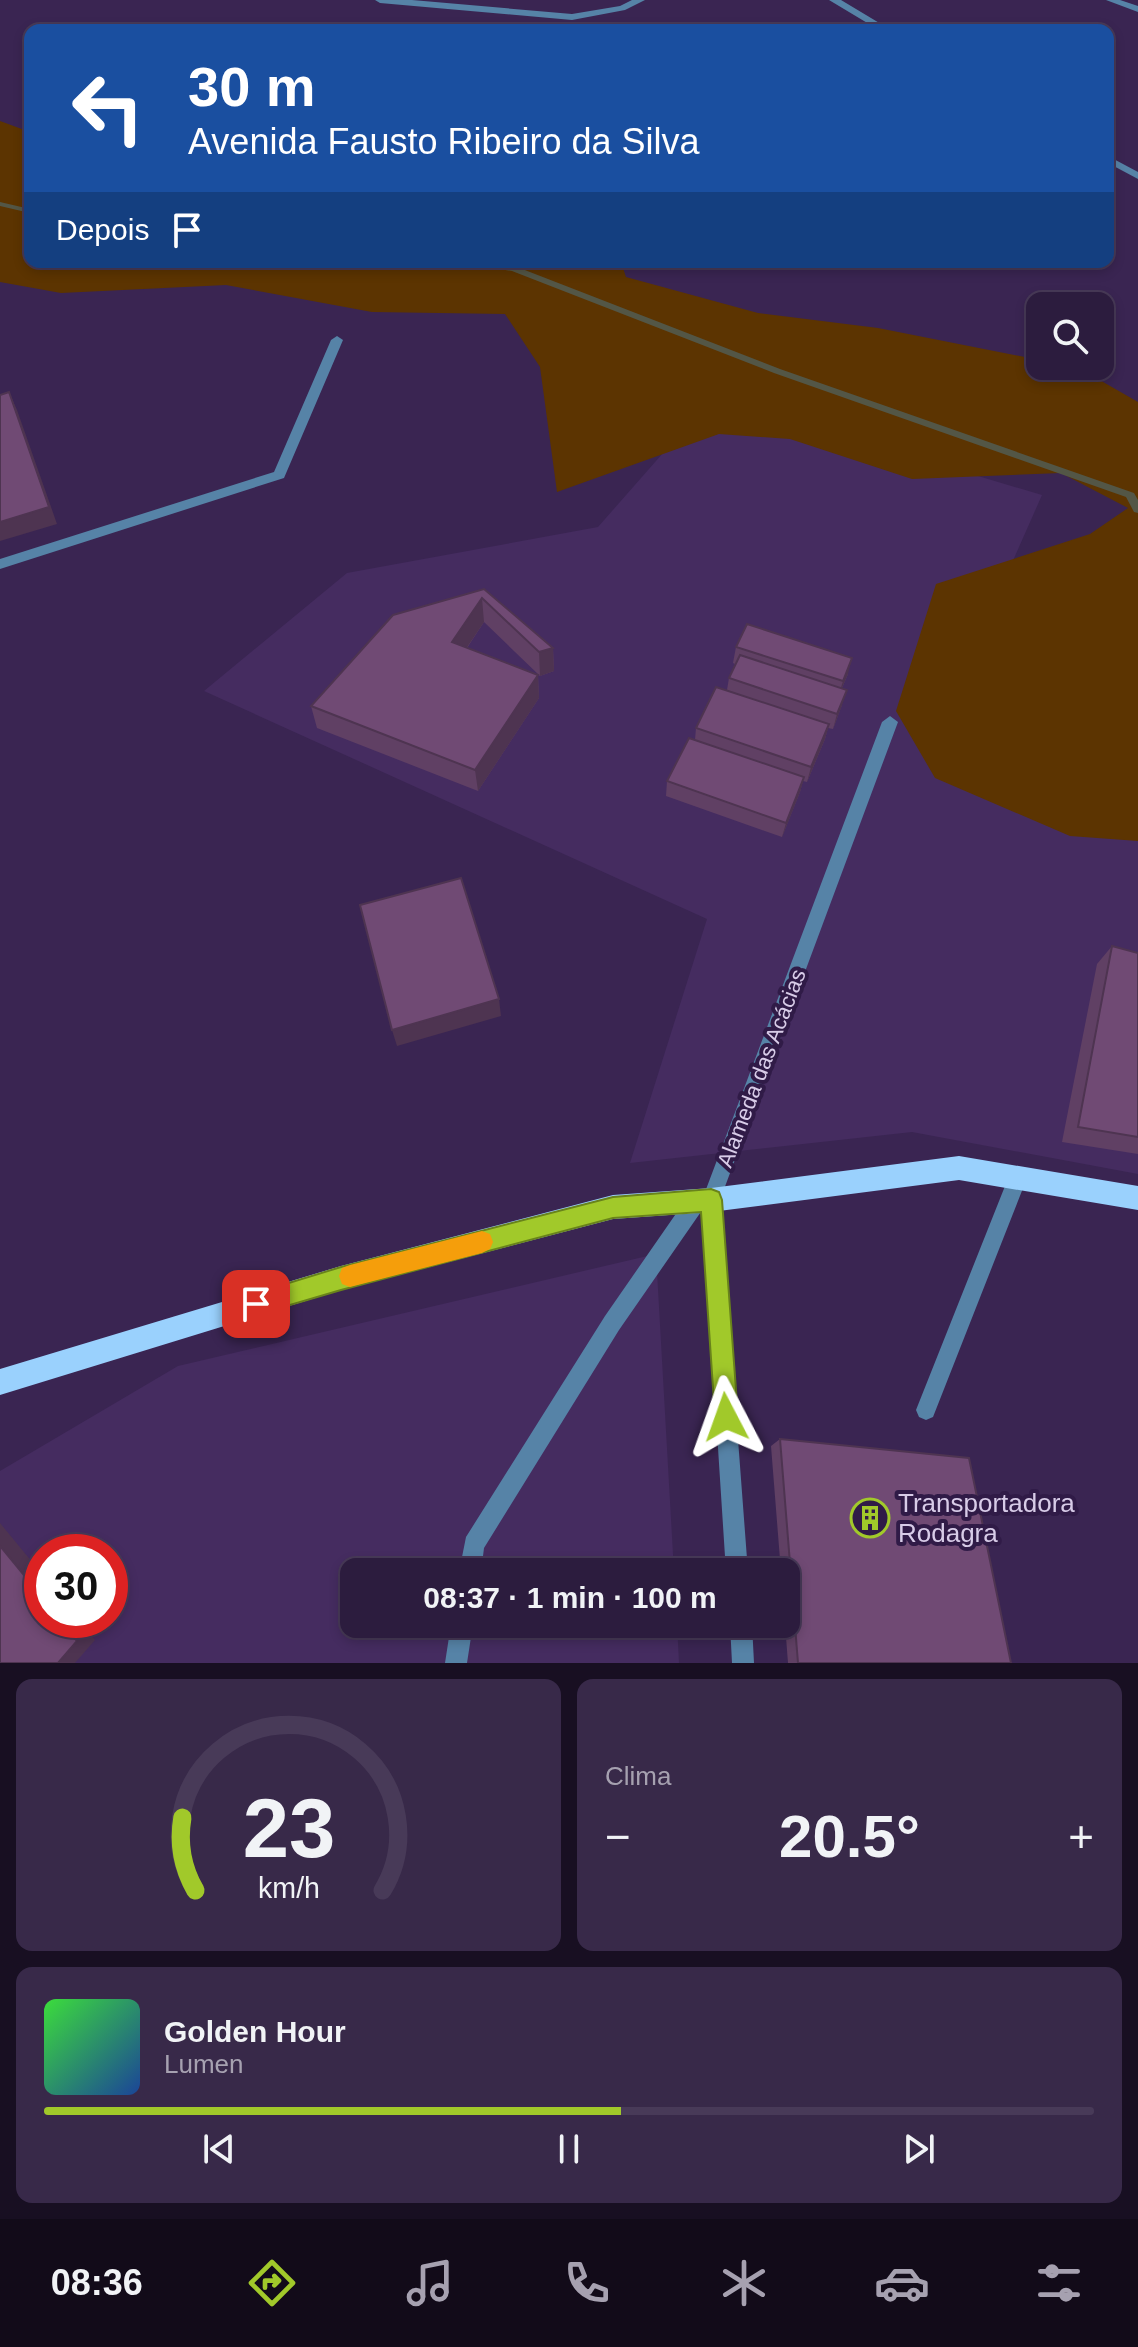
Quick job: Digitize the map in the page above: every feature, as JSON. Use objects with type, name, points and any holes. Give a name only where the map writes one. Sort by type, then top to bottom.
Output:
[{"type":"main road","points":[[0,1382],[341,1278],[613,1207],[705,1200],[959,1168],[1138,1198]]},
{"type":"street","points":[[380,0],[572,17],[622,8],[640,0]]},
{"type":"street","points":[[834,0],[876,24]]},
{"type":"street","points":[[1111,0],[1138,9]]},
{"type":"street","points":[[1114,162],[1138,176]]},
{"type":"street","points":[[0,564],[279,475],[337,340]]},
{"type":"street","name":"Alameda das Acácias","points":[[736,1558],[705,1200],[890,722]]},
{"type":"street","points":[[926,1410],[1018,1178]]},
{"type":"street","points":[[472,1558],[474,1545],[612,1323],[705,1200]]},
{"type":"street","points":[[456,1663],[460,1638]]},
{"type":"street","points":[[742,1638],[743,1663]]},
{"type":"shaded area","points":[[0,121],[24,130],[24,268],[623,268],[626,277],[758,313],[878,328],[1026,357],[1026,380],[1100,380],[1138,402],[1138,841],[1070,836],[935,778],[896,711],[936,584],[1090,534],[1128,508],[1061,473],[912,479],[790,439],[719,434],[557,492],[540,367],[505,314],[372,312],[226,285],[61,293],[0,282]]},
{"type":"shaded area","points":[[741,377],[978,476],[1042,495],[984,626],[1138,813],[1138,1174],[912,1132],[630,1163],[707,919],[204,691],[347,573],[598,527],[685,428]]},
{"type":"shaded area","points":[[656,1254],[673,1558],[340,1558],[340,1638],[678,1638],[679,1663],[0,1663],[0,1471],[178,1366]]},
{"type":"building","points":[[9,392],[49,507],[0,522],[0,395]]},
{"type":"building","points":[[484,589],[553,648],[539,652],[482,598],[452,642],[538,675],[475,770],[311,706],[393,615]]},
{"type":"building","points":[[747,624],[852,658],[843,681],[736,647]]},
{"type":"building","points":[[740,655],[847,690],[837,714],[729,678]]},
{"type":"building","points":[[716,687],[829,724],[811,767],[696,728]]},
{"type":"building","points":[[689,738],[804,777],[786,823],[667,781]]},
{"type":"building","points":[[461,878],[499,999],[392,1030],[360,905]]},
{"type":"building","points":[[1112,946],[1138,953],[1138,1137],[1078,1127]]},
{"type":"building","name":"Transportadora Rodagra","points":[[780,1439],[969,1458],[1011,1663],[798,1663],[796,1638],[800,1638],[800,1558],[790,1558]]},
{"type":"building","points":[[0,1546],[24,1575],[24,1638],[75,1638],[77,1641],[58,1663],[0,1663]]},
{"type":"waterway","points":[[0,204],[24,210]]},
{"type":"waterway","points":[[508,268],[777,371],[1130,495],[1138,509]]},
{"type":"slow traffic","points":[[350,1276],[482,1242]]},
{"type":"place","name":"Transportadora Rodagra","points":[[870,1518]]},
{"type":"route","points":[[256,1304],[341,1278],[613,1207],[711,1200],[726,1417]]}]
